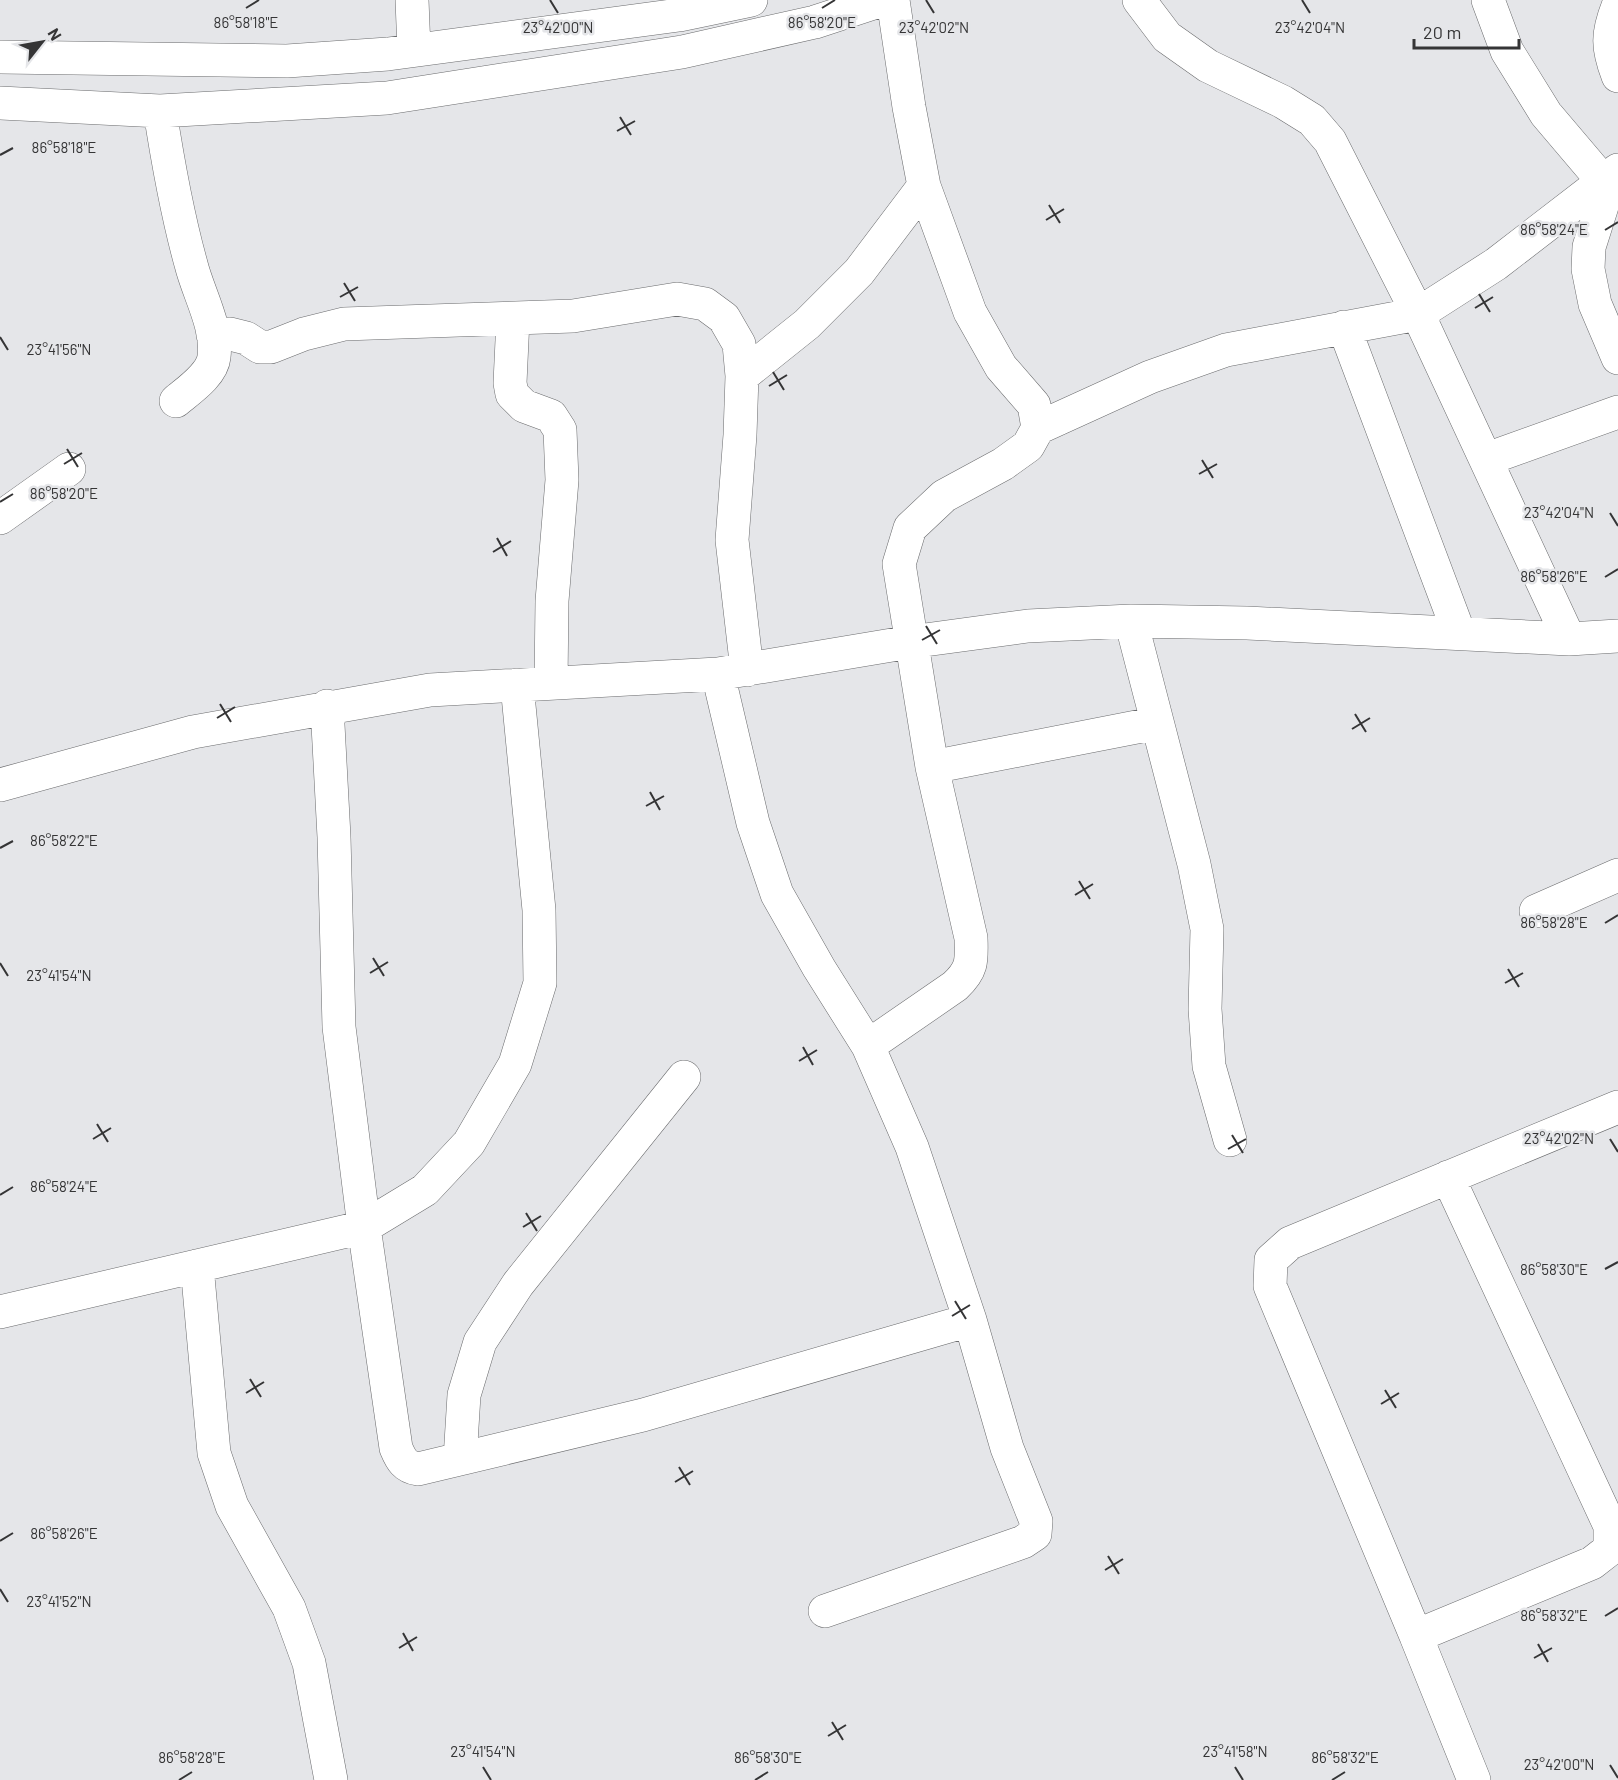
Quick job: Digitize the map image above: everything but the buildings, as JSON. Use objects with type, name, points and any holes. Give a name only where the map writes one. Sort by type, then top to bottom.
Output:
[{"type":"street","points":[[412,0],[414,50]]},
{"type":"street","points":[[0,57],[287,61],[414,50],[679,15],[751,0]]},
{"type":"street","points":[[0,103],[160,111],[410,95],[681,52],[815,22],[882,0]]},
{"type":"street","points":[[893,0],[924,186],[970,312],[1001,367],[1034,405],[1038,428]]},
{"type":"street","points":[[1139,0],[1167,37],[1208,66],[1282,102],[1312,120],[1330,141],[1418,314],[1569,639]]},
{"type":"street","points":[[1488,0],[1507,51],[1546,114],[1610,175]]},
{"type":"street","points":[[1618,6],[1608,30],[1612,59],[1618,76]]},
{"type":"street","points":[[160,111],[174,198],[191,266],[213,335],[214,359],[204,376],[176,401]]},
{"type":"street","points":[[868,1046],[955,986],[967,975],[972,960],[971,938],[932,767],[910,642],[899,564],[910,528],[944,496],[1003,464],[1028,446],[1038,428],[1150,377],[1226,350],[1418,314],[1496,264],[1610,175]]},
{"type":"street","points":[[1610,175],[1589,247],[1588,269],[1595,304],[1618,358]]},
{"type":"street","points":[[742,376],[807,324],[859,272],[924,186]]},
{"type":"street","points":[[213,335],[230,334],[246,338],[260,347],[271,347],[304,334],[344,324],[573,316],[677,299],[705,304],[724,318],[739,344],[742,376],[732,540],[733,672],[753,822],[777,894],[819,968],[868,1046],[912,1147],[970,1320],[1007,1449],[1036,1521],[1035,1534],[1023,1542],[825,1611]]},
{"type":"street","points":[[513,319],[510,383],[512,394],[524,406],[551,416],[560,430],[562,480],[552,601],[551,683]]},
{"type":"street","points":[[1344,327],[1459,633]]},
{"type":"street","points":[[1487,459],[1618,412]]},
{"type":"street","points":[[0,518],[69,469]]},
{"type":"street","points":[[1131,621],[1194,864],[1207,929],[1205,1009],[1209,1066],[1230,1140]]},
{"type":"street","points":[[0,785],[193,732],[327,706],[430,690],[733,672],[910,642],[1028,626],[1131,621],[1569,639],[1618,636]]},
{"type":"street","points":[[0,1312],[364,1227],[425,1190],[469,1143],[515,1064],[540,983],[539,910],[517,685]]},
{"type":"street","points":[[327,706],[334,837],[339,1027],[364,1227],[396,1448],[400,1460],[410,1468],[418,1469],[643,1415],[970,1320]]},
{"type":"street","points":[[932,767],[1157,723]]},
{"type":"street","points":[[1536,911],[1618,875]]},
{"type":"street","points":[[460,1459],[464,1395],[480,1342],[518,1284],[684,1077]]},
{"type":"street","points":[[1474,1780],[1270,1286],[1270,1260],[1290,1243],[1618,1107]]},
{"type":"street","points":[[1416,1636],[1592,1563],[1610,1548],[1608,1493],[1448,1177]]},
{"type":"street","points":[[197,1266],[214,1453],[232,1506],[289,1608],[309,1663],[331,1780]]}]
